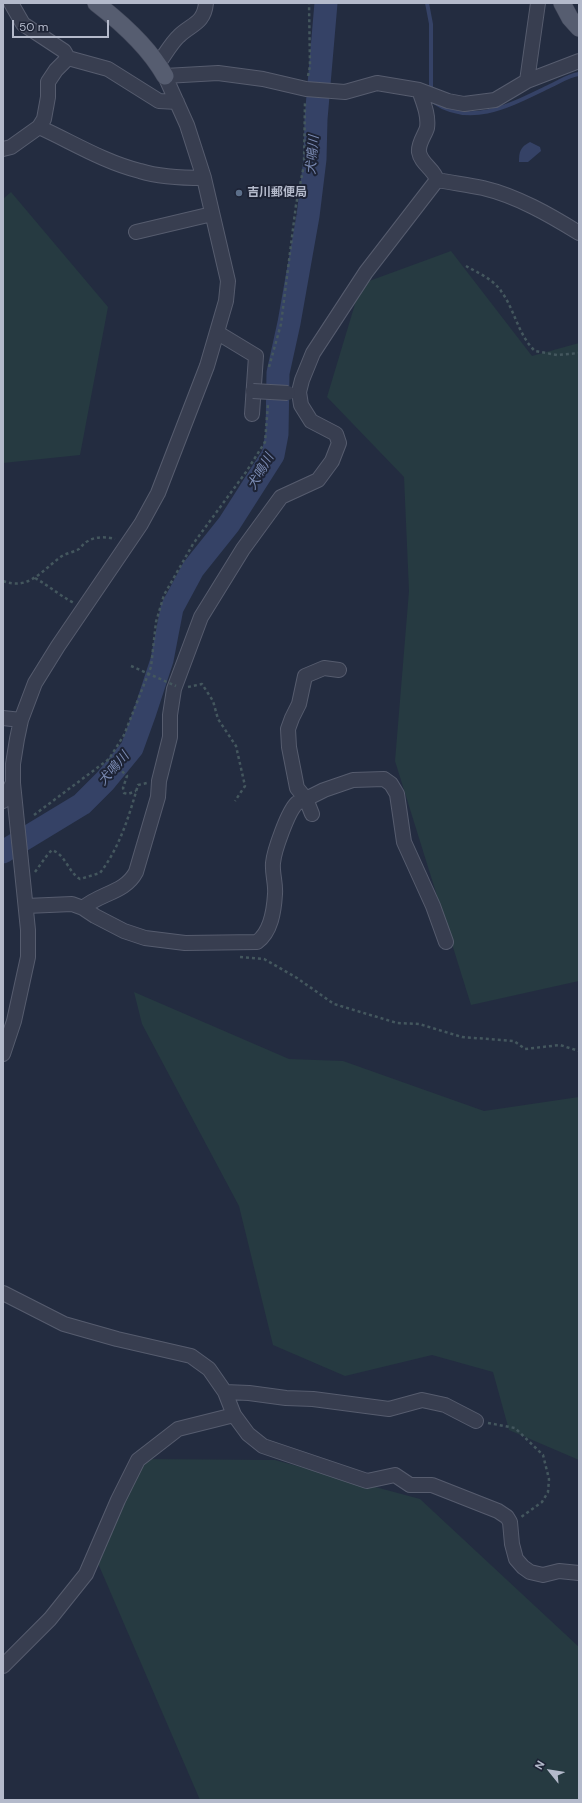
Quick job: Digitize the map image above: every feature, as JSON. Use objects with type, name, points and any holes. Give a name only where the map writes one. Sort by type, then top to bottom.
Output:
[{"type":"main road","points":[[96,3],[127,29],[161,70]]},
{"type":"main road","points":[[562,3],[570,18],[579,28]]},
{"type":"street","points":[[11,3],[23,24],[64,51],[68,58],[108,69],[159,101],[177,102]]},
{"type":"street","points":[[161,70],[178,36],[198,23],[206,8],[206,3]]},
{"type":"street","points":[[528,81],[538,3]]},
{"type":"street","points":[[3,149],[11,147],[39,127],[44,119],[48,97],[48,82],[56,70],[68,58]]},
{"type":"street","points":[[161,70],[218,73],[263,79],[306,89],[344,92],[377,83],[428,94],[464,104],[494,100],[528,81],[579,61]]},
{"type":"street","points":[[3,801],[13,764],[21,720],[35,683],[58,646],[127,545],[158,493],[207,366],[218,333],[226,301],[228,281],[204,178],[177,102],[161,70]]},
{"type":"street","points":[[428,94],[425,107],[427,127],[419,149],[421,159],[435,174],[437,180]]},
{"type":"street","points":[[39,127],[104,159],[140,172],[190,178],[204,178]]},
{"type":"street","points":[[437,180],[484,188],[519,201],[556,219],[579,233]]},
{"type":"street","points":[[82,908],[92,900],[120,888],[131,880],[136,872],[154,815],[159,781],[170,737],[170,715],[176,686],[201,617],[243,549],[264,522],[276,502],[281,497],[318,480],[332,460],[340,443],[336,434],[311,421],[301,405],[299,392],[313,353],[366,272],[437,180]]},
{"type":"street","points":[[136,232],[212,214]]},
{"type":"street","points":[[218,333],[256,356],[252,414]]},
{"type":"street","points":[[288,393],[292,381],[306,356],[313,353]]},
{"type":"street","points":[[253,391],[288,393]]},
{"type":"street","points":[[288,393],[297,407],[304,410]]},
{"type":"street","points":[[312,814],[306,799],[297,788],[289,747],[288,729],[299,704],[305,676],[324,668],[339,670]]},
{"type":"street","points":[[3,718],[21,720]]},
{"type":"street","points":[[26,906],[72,904],[100,919],[145,938],[185,943],[257,942],[264,937],[270,924],[275,894],[273,862],[280,837],[291,812],[297,804],[324,790],[353,780],[384,779],[391,784],[397,794],[404,842],[433,906],[446,942]]},
{"type":"street","points":[[3,1054],[16,1014],[28,957],[26,906],[16,819],[8,784]]},
{"type":"street","points":[[3,1293],[64,1324],[117,1339],[191,1356],[209,1369],[225,1392],[234,1415],[248,1434],[263,1446],[367,1481],[395,1475],[410,1485],[432,1485],[498,1511],[510,1522],[512,1544],[516,1559],[523,1567],[530,1572],[543,1575],[559,1571],[579,1573]]},
{"type":"street","points":[[225,1392],[313,1399],[389,1409],[422,1400],[445,1405],[476,1421]]},
{"type":"street","points":[[3,1666],[50,1620],[86,1574],[118,1500],[138,1460],[178,1429],[234,1415]]},
{"type":"path","points":[[268,372],[281,324],[296,205],[304,165],[306,89],[310,66],[309,3]]},
{"type":"path","points":[[466,266],[484,276],[501,291],[514,313],[522,335],[535,351],[557,355],[579,353]]},
{"type":"path","points":[[34,815],[109,759],[124,735],[151,667],[156,622],[164,595],[193,544],[246,472],[265,442],[268,396]]},
{"type":"path","points":[[3,581],[21,585],[61,557],[78,549],[87,541],[95,538],[112,538],[127,545]]},
{"type":"path","points":[[34,577],[54,589],[56,593],[84,609]]},
{"type":"path","points":[[130,666],[176,686],[187,687],[202,684],[213,701],[218,718],[236,746],[245,786],[235,801]]},
{"type":"path","points":[[109,759],[127,776],[123,788],[124,793],[128,794],[137,791]]},
{"type":"path","points":[[22,875],[35,873],[52,850],[60,853],[74,875],[80,879],[100,873],[107,864],[121,837],[132,810],[138,785],[159,781]]},
{"type":"path","points":[[237,956],[264,959],[297,978],[334,1004],[397,1023],[419,1024],[462,1038],[514,1041],[525,1049],[560,1045],[579,1052]]},
{"type":"path","points":[[476,1421],[515,1428],[543,1455],[549,1479],[548,1492],[542,1502],[517,1520],[510,1522]]},
{"type":"shaded area","points":[[11,192],[108,307],[80,455],[3,463],[3,199]]},
{"type":"shaded area","points":[[451,251],[532,356],[579,343],[579,981],[471,1005],[395,761],[409,591],[404,477],[327,397],[361,284]]},
{"type":"shaded area","points":[[134,992],[289,1059],[343,1061],[484,1111],[579,1097],[579,1460],[509,1430],[493,1372],[432,1355],[345,1376],[273,1345],[239,1206],[142,1024]]},
{"type":"shaded area","points":[[143,1459],[275,1460],[420,1499],[579,1647],[579,1800],[200,1800],[97,1561]]},
{"type":"water","points":[[530,142],[540,147],[541,151],[528,162],[519,162],[521,150]]},
{"type":"waterway","name":"犬鳴川","points":[[3,852],[82,804],[105,781],[132,748],[162,660],[172,608],[193,569],[229,524],[273,455],[277,434],[278,373],[289,323],[308,216],[315,159],[316,119],[326,3]]},
{"type":"waterway","points":[[427,3],[431,24],[431,90]]},
{"type":"waterway","points":[[434,102],[448,109],[463,113],[478,113],[507,105],[568,77],[579,74]]},
{"type":"place","name":"吉川郵便局","points":[[239,193]]}]
